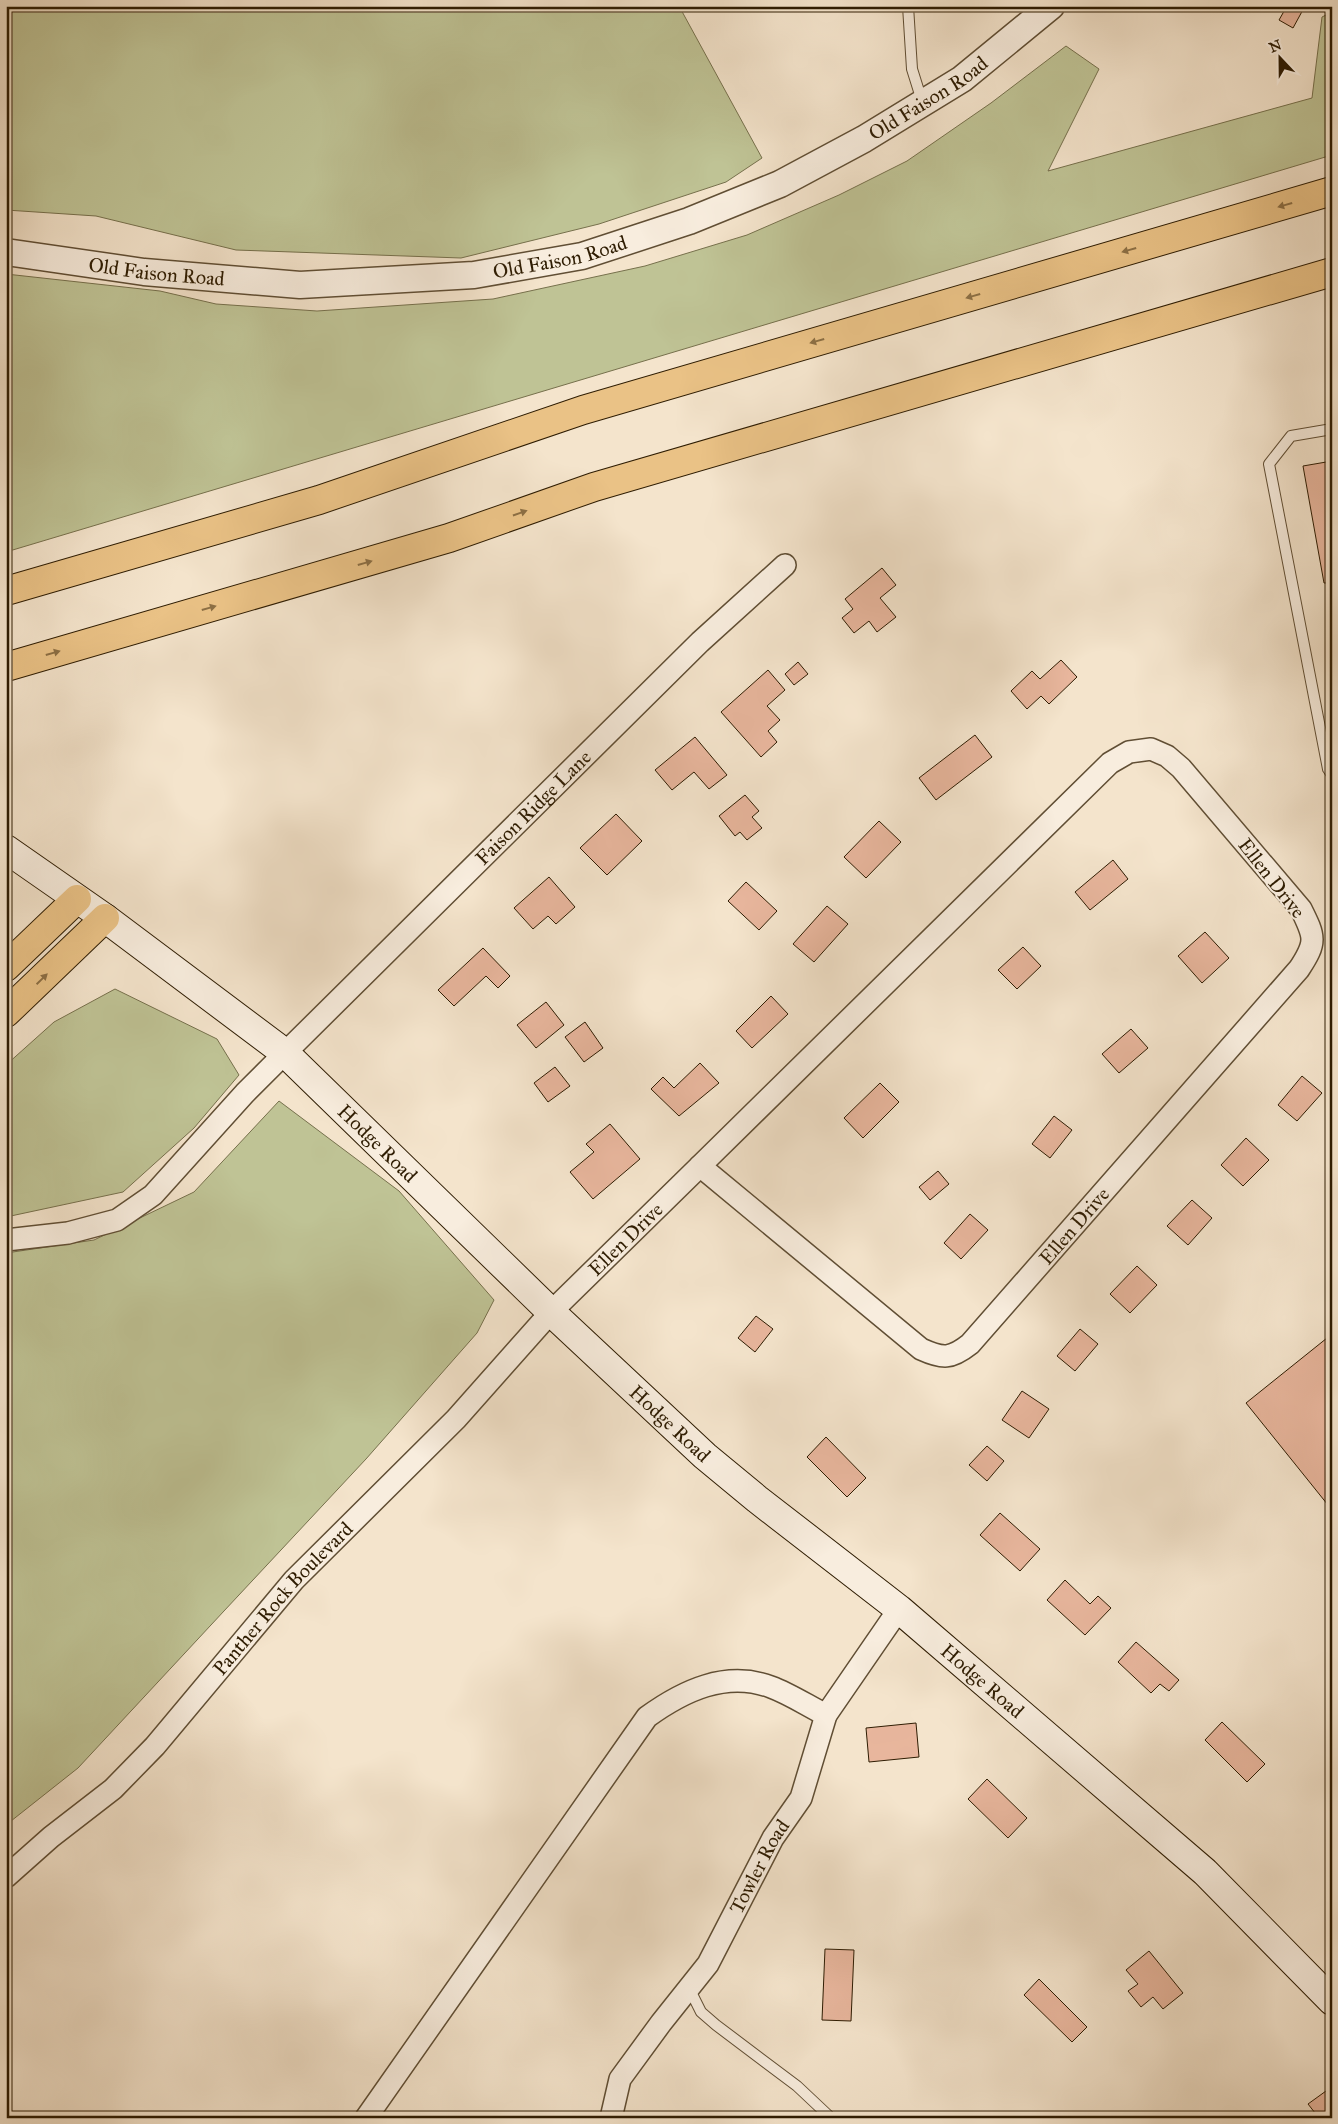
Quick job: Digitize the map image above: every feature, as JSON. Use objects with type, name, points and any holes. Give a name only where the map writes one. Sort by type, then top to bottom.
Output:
[{"type":"highway","points":[[6,591],[320,500],[583,410],[1332,191]]},
{"type":"highway","points":[[6,666],[449,538],[604,484],[1332,272]]},
{"type":"highway","points":[[1288,285],[1332,278]]},
{"type":"highway","points":[[6,967],[77,899]]},
{"type":"highway","points":[[6,1013],[106,918]]},
{"type":"main road","name":"Hodge Road","points":[[6,849],[106,918],[285,1053],[551,1312],[705,1456],[757,1499],[899,1609],[1205,1872],[1332,2001]]},
{"type":"street","name":"Old Faison Road","points":[[6,252],[144,272],[300,285],[474,275],[582,256],[689,221],[780,184],[864,139],[962,79],[1050,6]]},
{"type":"street","name":"Faison Ridge Lane","points":[[6,1240],[68,1233],[117,1220],[153,1195],[285,1053],[700,642],[785,565]]},
{"type":"street","name":"Ellen Drive","points":[[551,1312],[1110,763],[1129,752],[1151,749],[1167,756],[1181,768],[1301,909],[1310,927],[1313,939],[1310,952],[1299,969],[970,1344],[956,1356],[937,1356],[921,1349],[700,1166]]},
{"type":"street","name":"Panther Rock Boulevard","points":[[6,1877],[51,1837],[113,1789],[155,1746],[294,1580],[456,1419],[551,1312]]},
{"type":"street","name":"Towler Road","points":[[611,2118],[620,2079],[708,1964],[773,1838],[801,1798],[826,1715],[899,1609]]},
{"type":"street","points":[[366,2118],[647,1717],[668,1702],[698,1687],[734,1679],[770,1686],[826,1715]]},
{"type":"lane","points":[[908,6],[912,69],[923,103]]},
{"type":"lane","points":[[1332,428],[1291,436],[1269,464],[1328,770],[1332,775]]},
{"type":"lane","points":[[689,1988],[701,2012],[797,2086],[831,2118]]},
{"type":"green space","points":[[6,6],[679,6],[762,158],[726,182],[599,224],[461,258],[236,250],[96,216],[6,210]]},
{"type":"green space","points":[[1332,12],[1332,155],[6,552],[6,274],[160,291],[216,304],[317,311],[493,299],[645,266],[747,235],[839,195],[907,161],[991,103],[1066,46],[1099,69],[1048,171],[1312,98],[1322,17]]},
{"type":"green space","points":[[115,989],[217,1039],[239,1075],[194,1128],[123,1192],[6,1217],[6,1065],[54,1022]]},
{"type":"green space","points":[[279,1101],[399,1191],[494,1300],[477,1333],[366,1459],[78,1768],[6,1825],[6,1253],[94,1240],[194,1192]]},
{"type":"building","points":[[1287,6],[1305,6],[1293,28],[1279,20]]},
{"type":"building","points":[[1332,461],[1332,583],[1324,583],[1303,466]]},
{"type":"building","points":[[882,568],[896,585],[880,598],[896,617],[877,632],[869,621],[854,633],[842,618],[853,609],[845,599]]},
{"type":"building","points":[[1061,660],[1077,677],[1049,704],[1041,696],[1027,709],[1011,691],[1032,671],[1040,679]]},
{"type":"building","points":[[798,662],[808,674],[794,685],[785,674]]},
{"type":"building","points":[[768,670],[785,690],[767,706],[780,720],[768,731],[777,742],[761,757],[721,712]]},
{"type":"building","points":[[975,735],[992,757],[936,800],[919,778]]},
{"type":"building","points":[[695,737],[727,775],[709,789],[694,772],[672,790],[655,770]]},
{"type":"building","points":[[745,795],[759,811],[752,817],[762,828],[747,840],[740,832],[735,836],[719,816]]},
{"type":"building","points":[[616,814],[642,841],[607,875],[580,848]]},
{"type":"building","points":[[879,821],[901,842],[866,878],[844,857]]},
{"type":"building","points":[[1113,860],[1128,879],[1090,910],[1075,892]]},
{"type":"building","points":[[549,877],[575,907],[556,924],[548,916],[533,929],[514,908]]},
{"type":"building","points":[[746,882],[777,911],[759,930],[728,901]]},
{"type":"building","points":[[827,906],[848,924],[814,962],[793,944]]},
{"type":"building","points":[[1205,932],[1229,958],[1202,983],[1178,956]]},
{"type":"building","points":[[1023,947],[1041,966],[1017,989],[998,970]]},
{"type":"building","points":[[483,948],[510,976],[498,988],[486,976],[454,1006],[438,990]]},
{"type":"building","points":[[771,996],[788,1014],[752,1048],[736,1031]]},
{"type":"building","points":[[546,1002],[564,1025],[536,1048],[517,1025]]},
{"type":"building","points":[[585,1022],[603,1048],[584,1062],[565,1037]]},
{"type":"building","points":[[1131,1029],[1148,1048],[1119,1073],[1102,1054]]},
{"type":"building","points":[[700,1063],[719,1083],[679,1116],[651,1089],[663,1077],[674,1088]]},
{"type":"building","points":[[555,1067],[570,1086],[548,1102],[534,1083]]},
{"type":"building","points":[[1302,1076],[1322,1093],[1297,1121],[1278,1105]]},
{"type":"building","points":[[880,1083],[899,1102],[863,1138],[844,1118]]},
{"type":"building","points":[[1054,1116],[1072,1130],[1050,1158],[1032,1144]]},
{"type":"building","points":[[610,1124],[640,1159],[593,1199],[570,1172],[594,1152],[586,1144]]},
{"type":"building","points":[[1246,1138],[1269,1160],[1243,1186],[1221,1165]]},
{"type":"building","points":[[938,1171],[949,1184],[930,1200],[919,1187]]},
{"type":"building","points":[[1192,1200],[1212,1218],[1188,1245],[1167,1226]]},
{"type":"building","points":[[970,1214],[988,1230],[961,1259],[944,1243]]},
{"type":"building","points":[[1137,1266],[1157,1285],[1130,1313],[1110,1294]]},
{"type":"building","points":[[756,1316],[773,1329],[755,1352],[738,1338]]},
{"type":"building","points":[[1080,1329],[1098,1344],[1075,1371],[1057,1356]]},
{"type":"building","points":[[1332,1334],[1332,1510],[1246,1403]]},
{"type":"building","points":[[1022,1391],[1049,1409],[1029,1438],[1002,1420]]},
{"type":"building","points":[[826,1437],[866,1478],[847,1497],[807,1457]]},
{"type":"building","points":[[987,1446],[1004,1461],[987,1481],[969,1465]]},
{"type":"building","points":[[1000,1513],[1040,1549],[1020,1571],[980,1535]]},
{"type":"building","points":[[1065,1580],[1090,1604],[1098,1596],[1111,1608],[1085,1635],[1047,1600]]},
{"type":"building","points":[[1136,1642],[1179,1680],[1169,1691],[1160,1684],[1151,1693],[1118,1662]]},
{"type":"building","points":[[1222,1722],[1265,1764],[1247,1782],[1205,1740]]},
{"type":"building","points":[[916,1723],[919,1757],[869,1762],[866,1728]]},
{"type":"building","points":[[987,1779],[1027,1818],[1008,1838],[968,1799]]},
{"type":"building","points":[[825,1949],[854,1950],[851,2021],[822,2020]]},
{"type":"building","points":[[1149,1951],[1183,1993],[1163,2009],[1153,1997],[1141,2007],[1128,1991],[1138,1984],[1126,1970]]},
{"type":"building","points":[[1039,1979],[1087,2027],[1072,2042],[1024,1995]]},
{"type":"building","points":[[1326,2091],[1332,2099],[1332,2118],[1319,2118],[1308,2104]]}]
